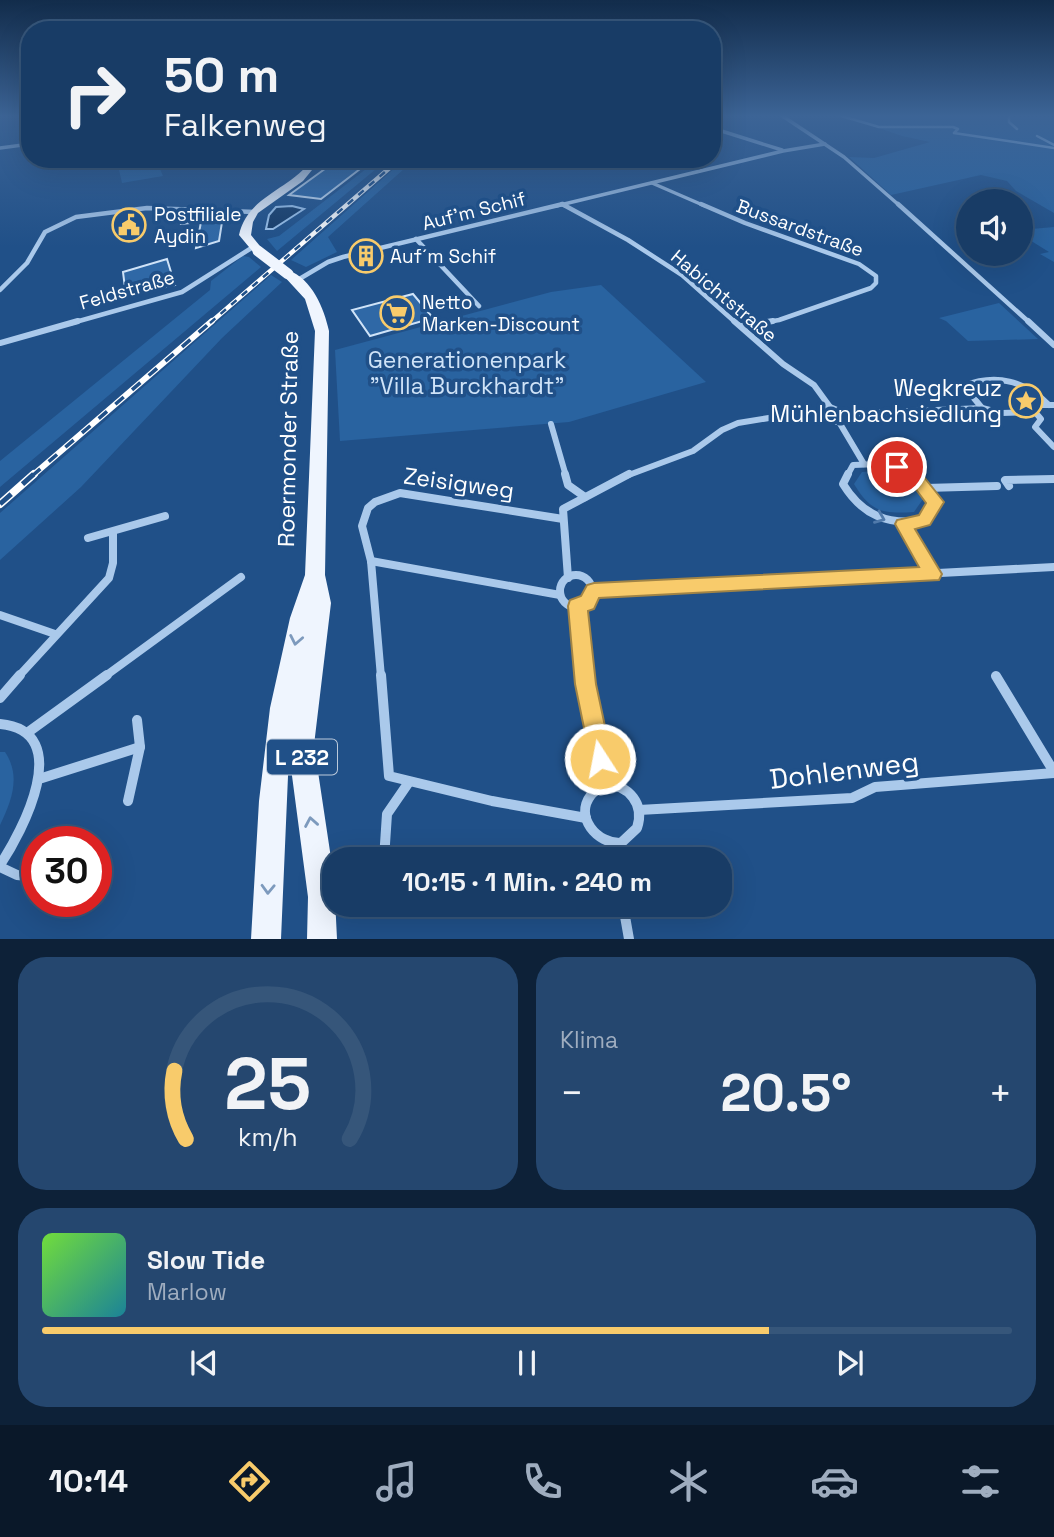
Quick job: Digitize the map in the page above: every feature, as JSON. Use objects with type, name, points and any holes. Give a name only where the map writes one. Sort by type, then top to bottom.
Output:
[{"type":"main road","points":[[255,249],[245,235],[245,228],[255,212],[310,168]]},
{"type":"main road","name":"Roermonder Straße","points":[[255,249],[309,293],[317,307],[321,331],[315,575],[320,604],[301,745],[303,774],[323,897],[323,939]]},
{"type":"main road","name":"Roermonder Straße","points":[[266,939],[271,823],[282,710],[304,604],[315,575]]},
{"type":"street","name":"Auf'm Schif","points":[[721,166],[751,159]]},
{"type":"street","points":[[846,159],[973,269],[1054,345]]},
{"type":"street","name":"Auf'm Schif","points":[[292,278],[335,259],[713,168]]},
{"type":"street","name":"Bussardstraße","points":[[652,183],[745,223],[859,264],[876,276],[876,284],[871,288],[779,320],[742,326]]},
{"type":"street","name":"Habichtstraße","points":[[562,204],[663,262],[742,326],[783,364],[814,385],[830,407]]},
{"type":"street","points":[[0,290],[27,264],[45,232],[69,220],[147,208],[255,212]]},
{"type":"street","name":"Auf'm Schif","points":[[416,239],[479,306]]},
{"type":"street","name":"Feldstraße","points":[[0,343],[182,292],[255,249]]},
{"type":"street","points":[[982,408],[964,386],[973,381],[1010,380],[1036,391],[1051,405]]},
{"type":"street","points":[[822,415],[824,409],[830,407],[844,414],[982,408],[1002,413],[1035,412],[1041,405],[1051,405]]},
{"type":"street","points":[[1035,412],[1041,419],[1035,427],[1054,447]]},
{"type":"street","points":[[568,578],[563,509],[639,469],[666,463],[693,451],[722,430],[738,423],[781,416],[822,415],[831,421],[839,422],[844,420],[844,414]]},
{"type":"street","points":[[839,422],[864,464]]},
{"type":"street","points":[[551,424],[569,485],[585,498]]},
{"type":"street","points":[[864,464],[897,467],[914,476],[926,488],[936,502],[932,512],[924,520],[904,524],[887,522],[871,515],[854,502],[844,484],[853,465],[864,464]]},
{"type":"street","points":[[1009,486],[1005,480],[1054,478]]},
{"type":"street","points":[[926,488],[997,486]]},
{"type":"street","name":"Zeisigweg","points":[[563,519],[400,493],[382,496],[370,504],[363,513],[361,532],[371,562],[389,776],[586,818]]},
{"type":"street","points":[[89,538],[165,516]]},
{"type":"street","points":[[904,524],[933,574]]},
{"type":"street","points":[[0,698],[55,634],[109,578],[113,564],[113,532]]},
{"type":"street","points":[[371,562],[560,595],[567,603],[577,606],[588,603],[594,591]]},
{"type":"street","points":[[594,591],[1054,567]]},
{"type":"street","points":[[27,733],[241,577]]},
{"type":"street","points":[[560,595],[560,585],[568,578],[582,578],[590,583],[594,591]]},
{"type":"street","points":[[577,606],[586,684],[605,784]]},
{"type":"street","points":[[0,615],[55,634]]},
{"type":"street","points":[[996,676],[1054,772]]},
{"type":"street","points":[[128,801],[140,747],[137,720]]},
{"type":"street","points":[[0,724],[8,724],[27,733],[36,746],[39,779],[25,824],[0,866],[21,875]]},
{"type":"street","points":[[39,779],[140,747]]},
{"type":"street","name":"Dohlenweg","points":[[639,810],[852,798],[875,787],[1054,772]]},
{"type":"street","points":[[385,847],[387,814],[410,782]]},
{"type":"street","points":[[605,784],[624,786],[632,794],[639,810],[637,829],[628,840],[612,844],[594,835],[586,818],[588,799],[605,784]]},
{"type":"street","points":[[625,917],[629,939]]},
{"type":"green space","points":[[851,159],[1054,159],[1054,213],[1033,201],[1033,189],[1014,189],[1007,181],[981,175],[891,195]]},
{"type":"green space","points":[[119,168],[160,168],[163,176],[122,183]]},
{"type":"green space","points":[[367,168],[377,168],[277,251],[267,239],[279,236]]},
{"type":"green space","points":[[395,168],[405,168],[328,237],[337,252],[306,267],[291,260]]},
{"type":"green space","points":[[1054,227],[1054,262],[1040,254],[1049,252],[1033,242],[1033,229]]},
{"type":"green space","points":[[243,256],[249,257],[261,267],[0,487],[0,461],[210,290],[211,281]]},
{"type":"green space","points":[[271,275],[282,282],[222,338],[81,487],[0,560],[0,513]]},
{"type":"green space","name":"Generationenpark \"Villa Burckhardt\"","points":[[601,285],[706,382],[569,422],[340,441],[335,350],[551,292]]},
{"type":"green space","points":[[999,303],[1038,339],[968,341],[939,318]]},
{"type":"green space","points":[[886,470],[910,481],[923,499],[914,512],[878,509],[866,500],[854,484],[862,472]]},
{"type":"green space","points":[[0,752],[5,752],[10,761],[14,779],[11,797],[0,825]]},
{"type":"shaded area","points":[[292,206],[304,209],[273,229],[266,229],[269,215],[276,207]]},
{"type":"building","points":[[326,168],[361,168],[321,199],[289,195]]},
{"type":"building","points":[[195,215],[223,216],[219,241],[196,248],[201,222],[180,224]]},
{"type":"building","points":[[167,259],[175,285],[126,296],[123,272]]},
{"type":"building","name":"Netto Marken-Discount","points":[[413,294],[433,318],[370,336],[352,310]]},
{"type":"railway","points":[[210,323],[390,168]]},
{"type":"railway","points":[[32,476],[212,321]]},
{"type":"railway","points":[[0,504],[34,474]]},
{"type":"place","name":"Postfiliale Aydin","points":[[129,225]]},
{"type":"place","name":"Auf´m Schif","points":[[366,256]]},
{"type":"place","name":"Netto Marken-Discount","points":[[397,313]]},
{"type":"place","name":"Wegkreuz Mühlenbachsiedlung","points":[[1026,401]]},
{"type":"route","points":[[600,759],[586,684],[577,606],[588,603],[594,591],[933,574],[904,524],[924,520],[932,512],[936,502],[914,476],[897,467]]}]
